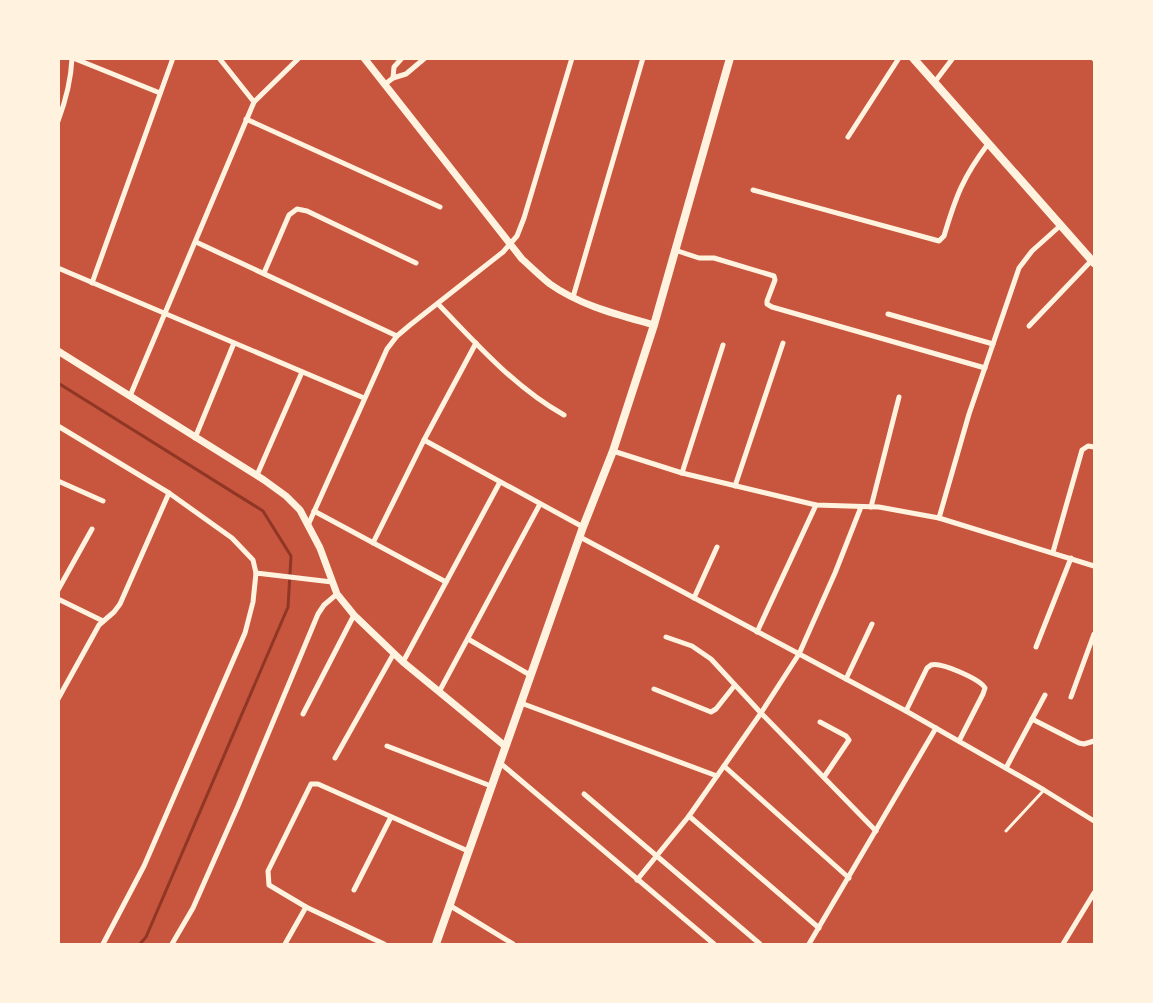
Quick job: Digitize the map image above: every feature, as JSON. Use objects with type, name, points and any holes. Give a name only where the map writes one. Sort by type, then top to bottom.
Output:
[{"type":"main road","points":[[436,945],[583,527],[613,451],[654,325],[730,58]]},
{"type":"main road","points":[[913,58],[1093,261]]},
{"type":"street","points":[[58,121],[67,97],[72,58],[160,93]]},
{"type":"street","points":[[92,283],[173,58]]},
{"type":"street","points":[[219,58],[254,102]]},
{"type":"street","points":[[130,396],[254,102],[299,58]]},
{"type":"street","points":[[364,58],[522,259],[550,284],[573,297],[602,310],[654,325]]},
{"type":"street","points":[[393,78],[394,68],[402,58]]},
{"type":"street","points":[[384,85],[393,78],[406,74],[424,58]]},
{"type":"street","points":[[309,523],[380,363],[397,336],[511,245],[524,218],[572,58]]},
{"type":"street","points":[[573,297],[643,58]]},
{"type":"street","points":[[848,137],[899,58]]},
{"type":"street","points":[[934,83],[953,58]]},
{"type":"street","points":[[246,119],[440,207]]},
{"type":"street","points":[[753,190],[939,240],[944,236],[955,196],[963,180],[988,144]]},
{"type":"street","points":[[264,273],[290,214],[297,209],[307,211],[416,263]]},
{"type":"street","points":[[939,518],[969,414],[1019,268],[1032,251],[1061,225]]},
{"type":"street","points":[[196,242],[397,336]]},
{"type":"street","points":[[675,250],[699,258],[714,258],[774,276],[775,280],[767,304],[772,307],[985,368]]},
{"type":"street","points":[[1029,326],[1093,261]]},
{"type":"street","points":[[58,268],[364,398]]},
{"type":"street","points":[[438,303],[476,343],[528,391],[564,415]]},
{"type":"street","points":[[888,314],[993,344]]},
{"type":"street","points":[[195,438],[234,343]]},
{"type":"street","points":[[373,543],[424,440],[476,343]]},
{"type":"street","points":[[735,486],[783,343]]},
{"type":"street","points":[[682,474],[723,345]]},
{"type":"street","points":[[58,351],[286,495],[309,523],[337,594],[354,615],[403,662],[505,746]]},
{"type":"street","points":[[256,475],[302,372]]},
{"type":"street","points":[[871,507],[899,397]]},
{"type":"street","points":[[58,426],[169,493],[239,544],[253,560],[256,573],[250,617],[245,633],[144,866],[103,945]]},
{"type":"street","points":[[424,440],[583,527]]},
{"type":"street","points":[[1053,552],[1082,450],[1088,446],[1095,447]]},
{"type":"street","points":[[613,451],[682,474],[816,505],[871,507],[939,518],[1095,566]]},
{"type":"street","points":[[58,481],[104,501]]},
{"type":"street","points":[[403,662],[500,482]]},
{"type":"street","points":[[58,699],[94,632],[120,604],[169,493]]},
{"type":"street","points":[[439,692],[540,504]]},
{"type":"street","points":[[757,632],[816,505]]},
{"type":"street","points":[[637,880],[689,816],[799,654],[861,507]]},
{"type":"street","points":[[314,511],[446,582]]},
{"type":"street","points":[[58,590],[92,529]]},
{"type":"street","points":[[580,537],[906,711],[1095,821]]},
{"type":"street","points":[[694,598],[717,547]]},
{"type":"street","points":[[1036,647],[1071,558]]},
{"type":"street","points":[[256,573],[332,582]]},
{"type":"street","points":[[172,945],[193,908],[318,615],[324,605],[337,594]]},
{"type":"street","points":[[58,599],[103,621]]},
{"type":"street","points":[[303,714],[354,615]]},
{"type":"street","points":[[846,680],[872,624]]},
{"type":"street","points":[[1071,697],[1095,634]]},
{"type":"street","points":[[666,637],[702,651],[876,831]]},
{"type":"street","points":[[468,639],[531,675]]},
{"type":"street","points":[[335,758],[394,653]]},
{"type":"street","points":[[906,711],[927,668],[931,665],[941,665],[979,682],[985,688],[983,694],[959,741]]},
{"type":"street","points":[[654,689],[711,712],[716,710],[735,685]]},
{"type":"street","points":[[1006,768],[1045,695]]},
{"type":"street","points":[[521,702],[717,776]]},
{"type":"street","points":[[1032,719],[1079,743],[1095,741]]},
{"type":"street","points":[[820,722],[846,736],[849,740],[824,777]]},
{"type":"street","points":[[809,945],[936,728]]},
{"type":"street","points":[[387,746],[491,786]]},
{"type":"street","points":[[499,762],[714,945]]},
{"type":"street","points":[[724,766],[849,878]]},
{"type":"street","points":[[384,945],[306,907],[269,885],[267,876],[310,784],[318,784],[468,850]]},
{"type":"street","points":[[584,794],[759,945]]},
{"type":"street","points":[[689,816],[819,928]]},
{"type":"street","points":[[354,890],[391,817]]},
{"type":"street","points":[[1063,945],[1095,893]]},
{"type":"street","points":[[449,905],[513,945]]},
{"type":"street","points":[[285,945],[306,907]]},
{"type":"lane","points":[[1006,831],[1044,790]]},
{"type":"waterway","points":[[58,383],[263,511],[291,556],[288,607],[146,937],[140,944]]}]
